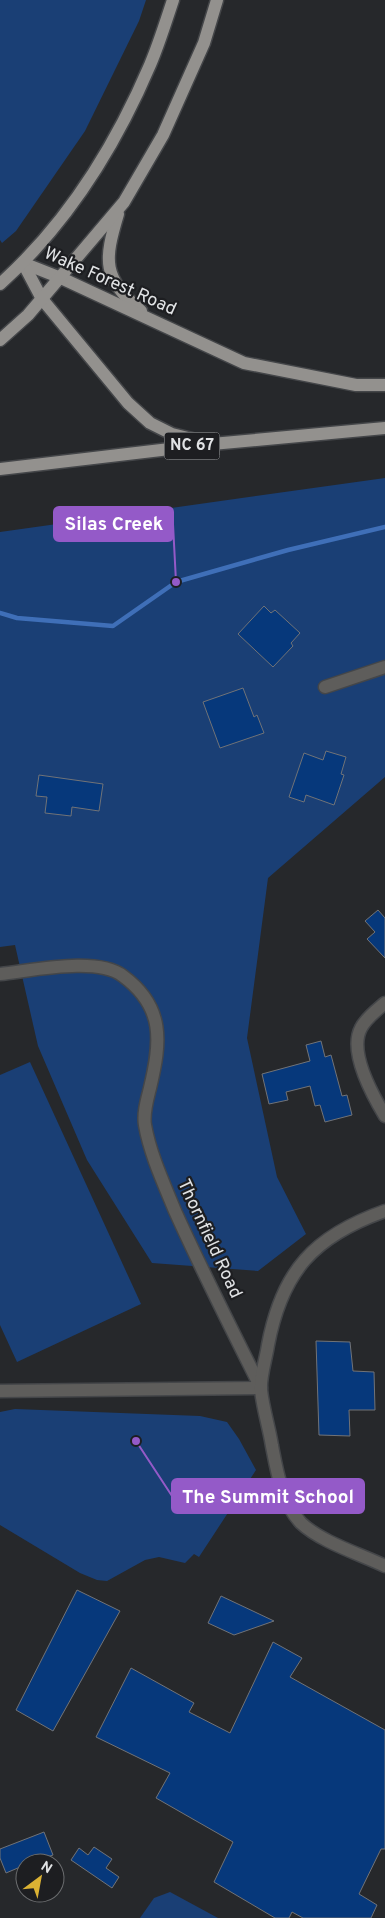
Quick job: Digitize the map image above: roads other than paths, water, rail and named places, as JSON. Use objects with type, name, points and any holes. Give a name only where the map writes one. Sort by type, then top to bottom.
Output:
[{"type":"main road","points":[[0,284],[23,263],[77,197],[111,145],[151,64],[173,0]]},
{"type":"main road","points":[[0,340],[42,299],[120,208],[163,135],[204,43],[217,0]]},
{"type":"main road","points":[[120,208],[110,241],[108,257],[111,275],[117,288],[150,319]]},
{"type":"main road","name":"Wake Forest Road","points":[[23,263],[61,278],[244,363],[356,385],[385,385]]},
{"type":"main road","name":"Wake Forest Road","points":[[23,263],[42,299],[128,403],[150,423],[172,434],[212,444]]},
{"type":"main road","name":"Wake Forest Road","points":[[0,469],[212,444],[385,428]]},
{"type":"street","points":[[325,687],[385,667]]},
{"type":"street","name":"Thornfield Road","points":[[0,974],[67,967],[104,968],[122,975],[151,1006],[156,1019],[158,1041],[146,1108],[147,1136],[163,1182],[194,1253],[261,1388]]},
{"type":"street","points":[[385,1003],[360,1030],[357,1048],[365,1080],[385,1116]]},
{"type":"street","points":[[385,1211],[336,1232],[324,1240],[303,1260],[294,1273],[276,1311],[261,1388],[284,1494],[292,1511],[310,1530],[385,1566]]},
{"type":"street","points":[[0,1391],[261,1388]]},
{"type":"waterway","points":[[0,613],[17,618],[113,626],[176,582],[288,550],[385,527]]},
{"type":"place","name":"Silas Creek","points":[[176,582]]},
{"type":"place","name":"The Summit School","points":[[136,1441]]}]
